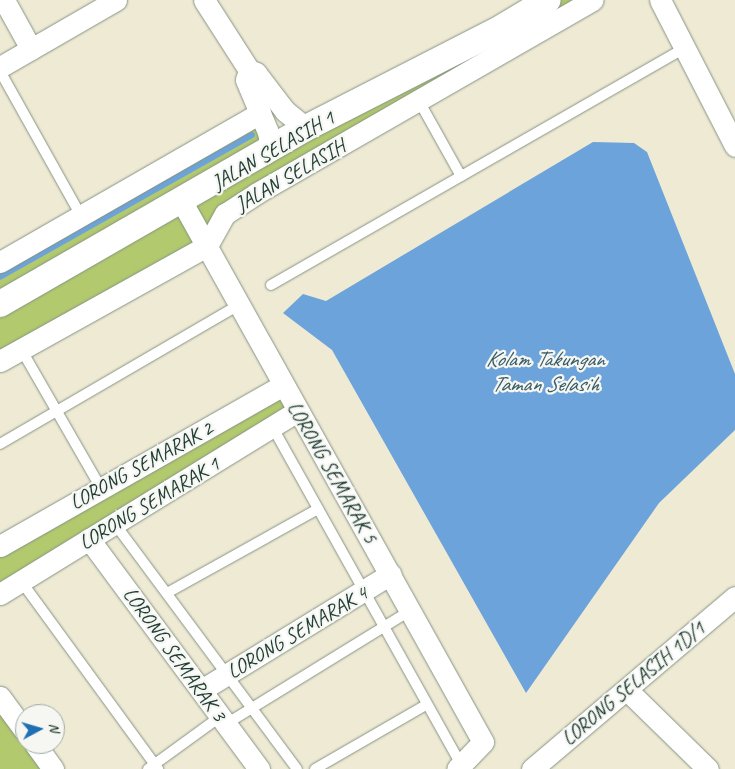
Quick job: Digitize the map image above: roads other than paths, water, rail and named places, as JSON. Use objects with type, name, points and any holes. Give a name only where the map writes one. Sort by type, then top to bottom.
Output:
[{"type":"street","points":[[4,0],[32,49]]},
{"type":"street","points":[[0,67],[116,0]]},
{"type":"street","points":[[204,0],[248,70],[256,73],[285,111],[306,128]]},
{"type":"street","name":"JALAN SELASIH 1","points":[[0,304],[182,202],[306,128],[503,27],[548,0]]},
{"type":"street","name":"JALAN SELASIH","points":[[207,246],[225,214],[592,0]]},
{"type":"street","points":[[660,0],[735,146]]},
{"type":"street","points":[[248,70],[246,80],[260,113],[271,149]]},
{"type":"street","points":[[0,262],[260,113]]},
{"type":"street","name":"LORONG SEMARAK 5","points":[[182,202],[483,742],[459,767]]},
{"type":"street","points":[[0,361],[207,246]]},
{"type":"street","name":"LORONG SEMARAK 2","points":[[0,546],[283,385]]},
{"type":"street","name":"LORONG SEMARAK 1","points":[[0,594],[298,411]]},
{"type":"street","name":"LORONG SEMARAK 3","points":[[90,539],[203,689],[259,769]]},
{"type":"street","name":"LORONG SEMARAK 4","points":[[203,689],[391,574]]},
{"type":"street","name":"LORONG SELASIH 1D/1","points":[[532,769],[735,597]]},
{"type":"street","points":[[627,690],[708,769]]},
{"type":"street","points":[[0,697],[15,717]]},
{"type":"street","points":[[42,754],[53,769]]},
{"type":"lane","points":[[272,285],[684,48]]},
{"type":"lane","points":[[0,71],[81,216]]},
{"type":"lane","points":[[419,101],[461,176]]},
{"type":"lane","points":[[0,444],[239,305]]},
{"type":"lane","points":[[22,349],[101,488]]},
{"type":"lane","points":[[273,428],[459,767]]},
{"type":"lane","points":[[167,593],[318,509]]},
{"type":"lane","points":[[115,524],[297,769]]},
{"type":"lane","points":[[21,581],[153,767],[223,720],[251,707],[411,610]]},
{"type":"lane","points":[[316,769],[426,705]]},
{"type":"water","name":"Kolam Takungan Taman Selasih","points":[[593,142],[634,143],[647,152],[735,374],[735,430],[659,503],[526,693],[332,350],[283,313],[303,294],[326,301]]},
{"type":"waterway","points":[[0,277],[252,135]]}]
